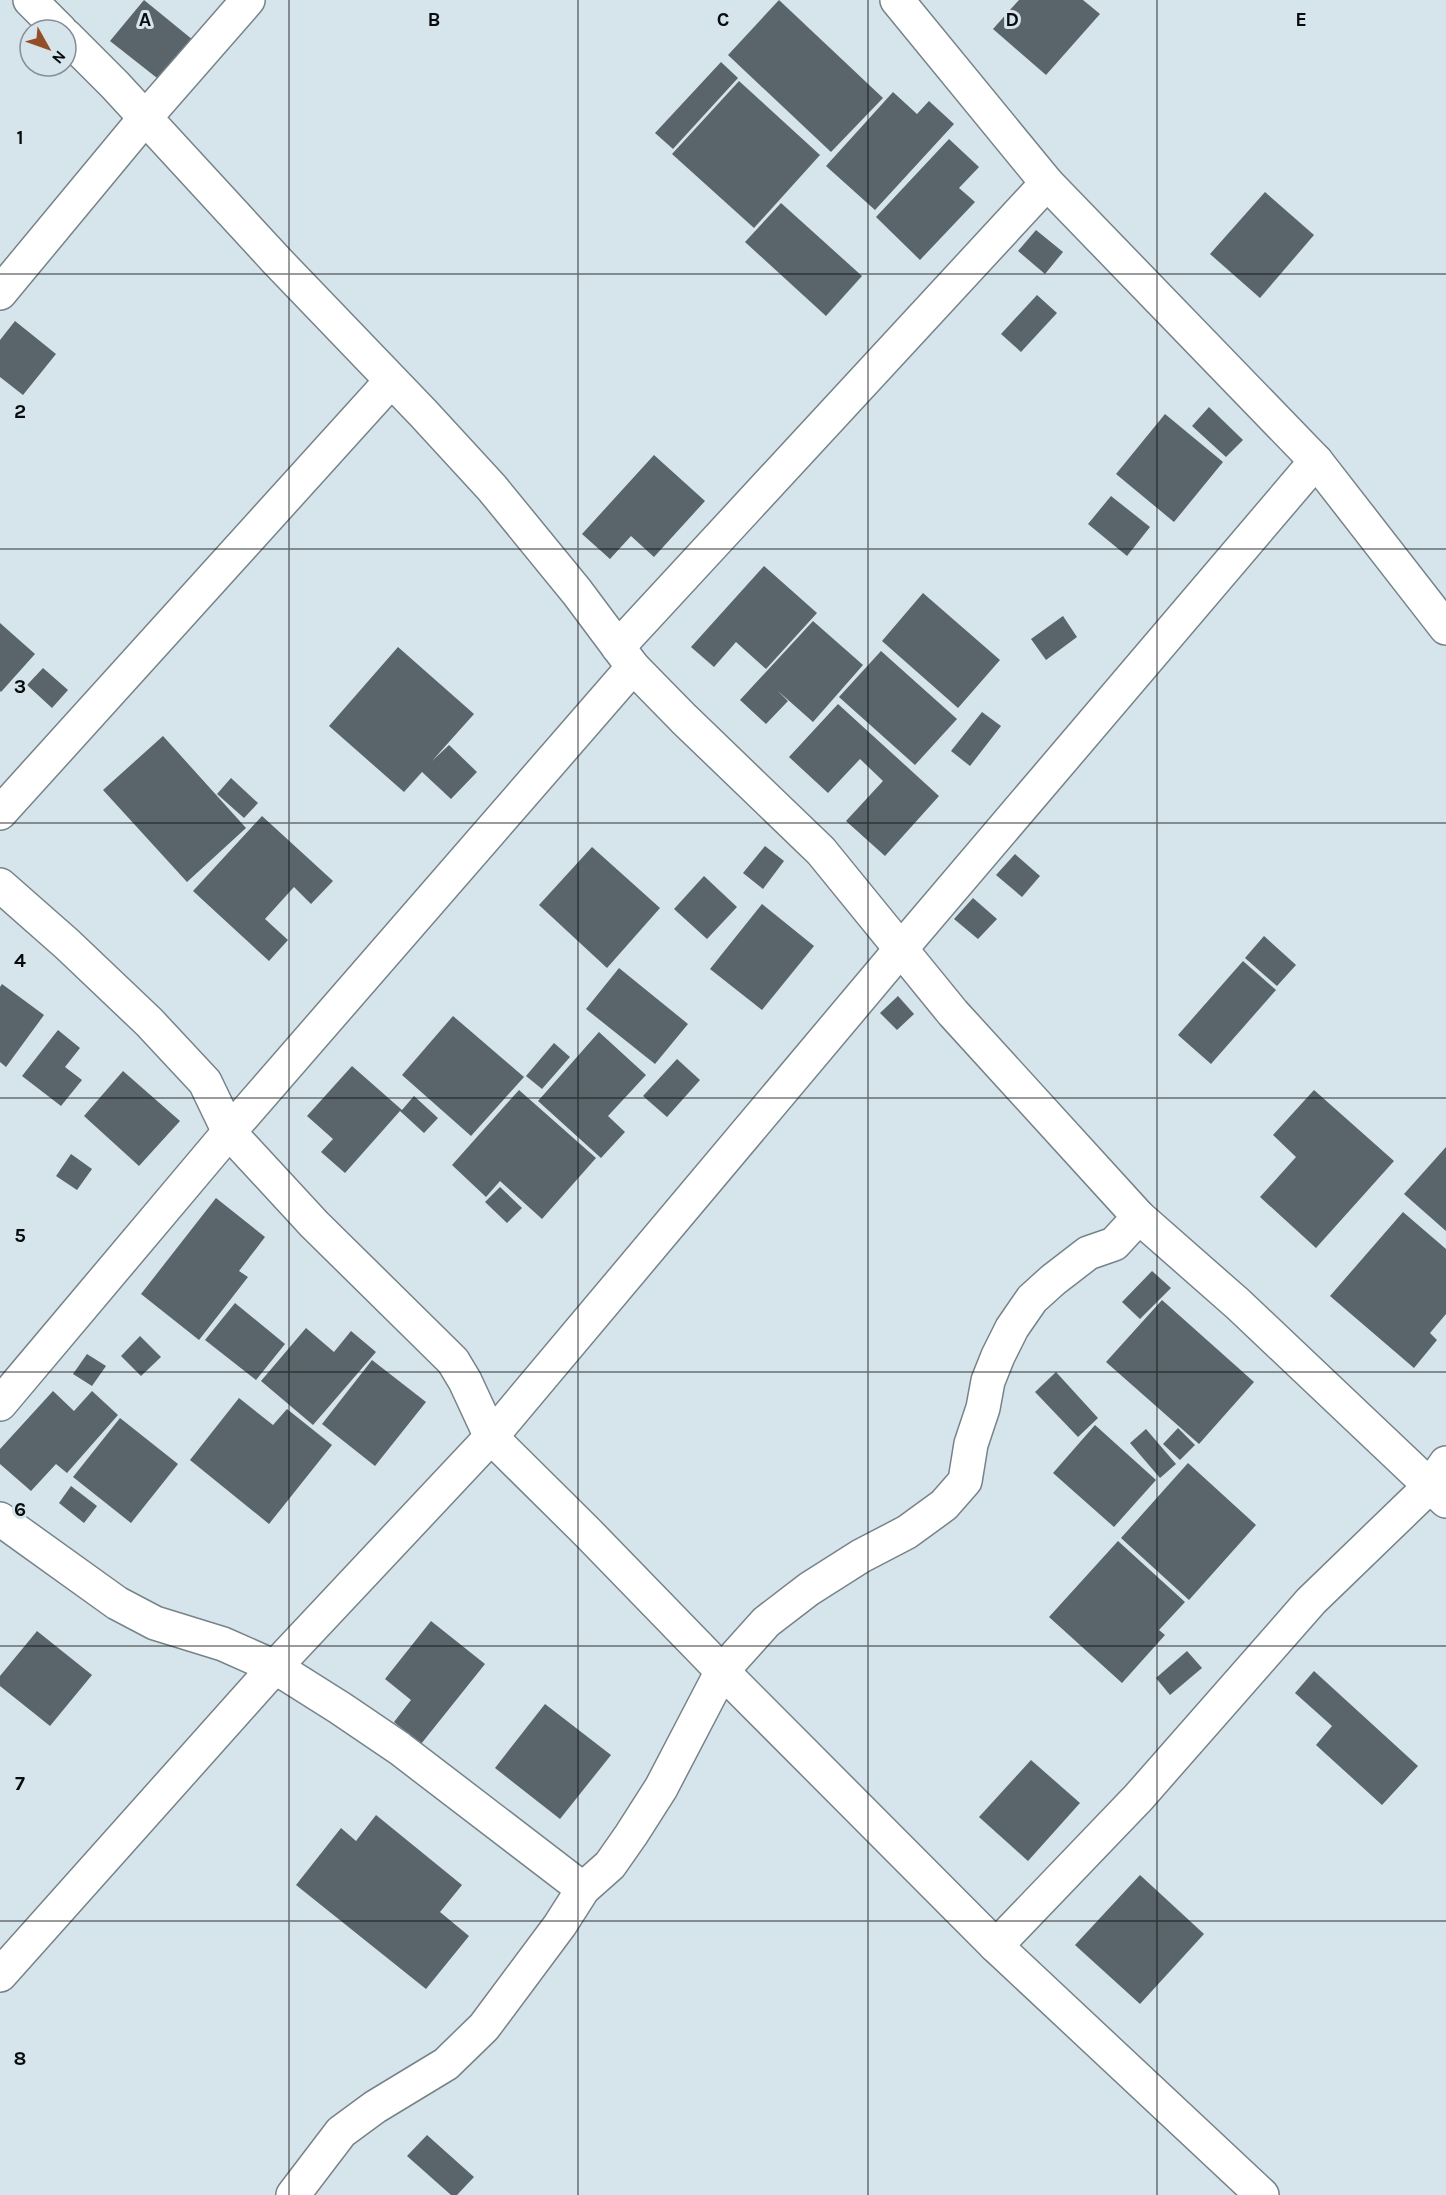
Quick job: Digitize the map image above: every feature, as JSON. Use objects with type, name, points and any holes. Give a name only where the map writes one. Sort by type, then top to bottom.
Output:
[{"type":"street","points":[[30,0],[48,18]]},
{"type":"street","points":[[0,293],[145,118],[248,0]]},
{"type":"street","points":[[897,0],[1047,183],[1316,461],[1446,628]]},
{"type":"street","points":[[78,48],[492,488],[625,657],[684,719],[821,851],[953,1013],[1139,1217],[1441,1484],[1311,1601],[1138,1798],[996,1946]]},
{"type":"street","points":[[0,1404],[625,657],[1047,183]]},
{"type":"street","points":[[0,813],[391,381]]},
{"type":"street","points":[[0,1975],[275,1667],[490,1437],[1316,461]]},
{"type":"street","points":[[0,885],[67,944],[149,1022],[205,1082],[229,1132],[314,1224],[453,1361],[465,1381],[490,1437],[587,1532],[996,1946],[1262,2195]]},
{"type":"street","points":[[293,2195],[342,2132],[375,2107],[447,2064],[484,2027],[560,1925],[583,1889],[610,1865],[661,1788],[722,1671],[766,1622],[809,1589],[861,1556],[907,1532],[944,1505],[965,1481],[971,1444],[983,1408],[988,1381],[1012,1328],[1032,1299],[1053,1280],[1088,1253],[1114,1244],[1139,1217]]},
{"type":"street","points":[[0,1519],[117,1603],[155,1623],[223,1644],[275,1667],[399,1748],[583,1889]]},
{"type":"building","points":[[144,0],[204,49],[171,89],[110,41]]},
{"type":"building","points":[[779,0],[883,98],[831,152],[728,55]]},
{"type":"building","points":[[1019,0],[1083,0],[1100,14],[1046,75],[993,29]]},
{"type":"building","points":[[721,62],[738,78],[673,149],[655,133]]},
{"type":"building","points":[[739,81],[820,155],[754,228],[672,154]]},
{"type":"building","points":[[893,92],[917,114],[929,101],[954,124],[875,210],[826,166]]},
{"type":"building","points":[[949,139],[979,167],[959,188],[975,202],[920,260],[876,217]]},
{"type":"building","points":[[1265,192],[1314,235],[1260,298],[1210,254]]},
{"type":"building","points":[[781,203],[862,276],[826,316],[745,242]]},
{"type":"building","points":[[1036,230],[1063,252],[1045,274],[1018,251]]},
{"type":"building","points":[[1037,295],[1057,313],[1021,352],[1001,334]]},
{"type":"building","points":[[15,321],[56,354],[23,395],[0,377],[0,340]]},
{"type":"building","points":[[1209,407],[1243,440],[1226,457],[1192,426]]},
{"type":"building","points":[[1165,414],[1223,462],[1174,522],[1116,474]]},
{"type":"building","points":[[654,455],[705,501],[654,557],[631,536],[610,559],[582,534]]},
{"type":"building","points":[[1111,496],[1150,527],[1127,556],[1088,524]]},
{"type":"building","points":[[764,566],[817,613],[766,669],[736,642],[714,667],[691,647]]},
{"type":"building","points":[[923,593],[1000,660],[958,708],[882,641]]},
{"type":"building","points":[[1063,616],[1077,637],[1046,660],[1031,639]]},
{"type":"building","points":[[813,621],[863,665],[813,722],[778,691],[788,701],[766,724],[740,700]]},
{"type":"building","points":[[0,623],[35,654],[1,692],[0,691]]},
{"type":"building","points":[[398,647],[474,714],[432,761],[449,745],[477,772],[451,799],[422,772],[404,792],[329,726]]},
{"type":"building","points":[[881,651],[957,719],[915,765],[839,697]]},
{"type":"building","points":[[43,668],[68,690],[52,708],[27,685]]},
{"type":"building","points":[[838,704],[939,796],[885,856],[846,821],[883,781],[860,759],[828,793],[789,757]]},
{"type":"building","points":[[982,712],[1001,726],[970,766],[951,751]]},
{"type":"building","points":[[163,736],[246,828],[187,882],[103,790]]},
{"type":"building","points":[[231,778],[258,803],[244,818],[217,794]]},
{"type":"building","points":[[262,816],[333,881],[311,904],[294,887],[265,919],[288,940],[269,961],[193,891]]},
{"type":"building","points":[[765,846],[784,861],[763,889],[743,873]]},
{"type":"building","points":[[592,847],[660,908],[607,968],[539,905]]},
{"type":"building","points":[[1015,854],[1040,876],[1022,897],[996,875]]},
{"type":"building","points":[[704,876],[737,907],[707,939],[674,909]]},
{"type":"building","points":[[973,898],[997,919],[978,939],[954,919]]},
{"type":"building","points":[[762,904],[814,946],[762,1010],[710,969]]},
{"type":"building","points":[[1264,936],[1296,965],[1277,986],[1245,958]]},
{"type":"building","points":[[1243,961],[1276,990],[1211,1064],[1178,1035]]},
{"type":"building","points":[[619,968],[688,1024],[655,1064],[586,1009]]},
{"type":"building","points":[[2,984],[44,1015],[6,1067],[0,1062],[0,987]]},
{"type":"building","points":[[898,996],[914,1014],[897,1030],[880,1013]]},
{"type":"building","points":[[453,1016],[524,1077],[471,1136],[402,1075]]},
{"type":"building","points":[[58,1030],[80,1048],[65,1067],[82,1080],[61,1106],[22,1076]]},
{"type":"building","points":[[599,1032],[646,1075],[608,1116],[625,1132],[601,1158],[538,1101]]},
{"type":"building","points":[[554,1043],[570,1057],[542,1089],[526,1076]]},
{"type":"building","points":[[677,1059],[700,1080],[667,1117],[643,1096]]},
{"type":"building","points":[[352,1066],[402,1110],[414,1096],[438,1118],[424,1133],[400,1111],[345,1173],[321,1152],[333,1139],[307,1116]]},
{"type":"building","points":[[123,1071],[180,1121],[139,1166],[84,1116]]},
{"type":"building","points":[[519,1090],[596,1158],[542,1219],[500,1181],[486,1197],[452,1165]]},
{"type":"building","points":[[1314,1090],[1394,1161],[1316,1248],[1260,1197],[1296,1157],[1273,1135]]},
{"type":"building","points":[[1446,1147],[1446,1231],[1404,1194]]},
{"type":"building","points":[[71,1154],[92,1169],[77,1190],[56,1176]]},
{"type":"building","points":[[500,1187],[522,1208],[507,1223],[485,1202]]},
{"type":"building","points":[[216,1198],[265,1237],[239,1271],[248,1277],[199,1340],[141,1294]]},
{"type":"building","points":[[1403,1212],[1446,1249],[1446,1314],[1430,1333],[1437,1340],[1414,1368],[1330,1296]]},
{"type":"building","points":[[1152,1271],[1171,1288],[1140,1319],[1122,1302]]},
{"type":"building","points":[[1162,1300],[1254,1382],[1199,1444],[1106,1362]]},
{"type":"building","points":[[235,1303],[285,1344],[256,1380],[205,1340]]},
{"type":"building","points":[[306,1328],[334,1352],[351,1331],[376,1352],[313,1425],[261,1381]]},
{"type":"building","points":[[140,1336],[161,1357],[141,1376],[121,1356]]},
{"type":"building","points":[[87,1354],[106,1366],[92,1386],[73,1374]]},
{"type":"building","points":[[372,1360],[426,1402],[375,1466],[322,1424]]},
{"type":"building","points":[[1056,1372],[1098,1418],[1078,1437],[1035,1392]]},
{"type":"building","points":[[53,1391],[74,1411],[92,1391],[118,1415],[67,1473],[56,1464],[31,1491],[0,1464],[0,1449]]},
{"type":"building","points":[[239,1398],[273,1425],[287,1409],[332,1445],[269,1524],[190,1460]]},
{"type":"building","points":[[120,1418],[178,1464],[131,1523],[73,1477]]},
{"type":"building","points":[[1095,1425],[1156,1480],[1114,1527],[1053,1473]]},
{"type":"building","points":[[1178,1428],[1195,1445],[1180,1460],[1163,1444]]},
{"type":"building","points":[[1146,1429],[1176,1464],[1160,1478],[1130,1443]]},
{"type":"building","points":[[1188,1463],[1256,1525],[1189,1600],[1121,1538]]},
{"type":"building","points":[[71,1486],[97,1506],[84,1523],[59,1503]]},
{"type":"building","points":[[1118,1541],[1185,1602],[1159,1630],[1165,1635],[1122,1683],[1049,1617]]},
{"type":"building","points":[[431,1621],[485,1664],[421,1744],[394,1722],[411,1700],[385,1679]]},
{"type":"building","points":[[37,1631],[92,1675],[50,1726],[0,1686],[0,1676]]},
{"type":"building","points":[[1187,1651],[1202,1668],[1170,1695],[1156,1678]]},
{"type":"building","points":[[1314,1671],[1418,1766],[1382,1805],[1316,1745],[1332,1726],[1295,1693]]},
{"type":"building","points":[[545,1704],[611,1755],[560,1819],[495,1768]]},
{"type":"building","points":[[1031,1760],[1080,1803],[1028,1861],[979,1817]]},
{"type":"building","points":[[376,1815],[462,1885],[440,1912],[469,1936],[426,1989],[296,1885],[341,1828],[356,1841]]},
{"type":"building","points":[[1140,1875],[1204,1934],[1140,2004],[1075,1945]]},
{"type":"building","points":[[427,2135],[474,2177],[457,2195],[451,2195],[407,2156]]}]
